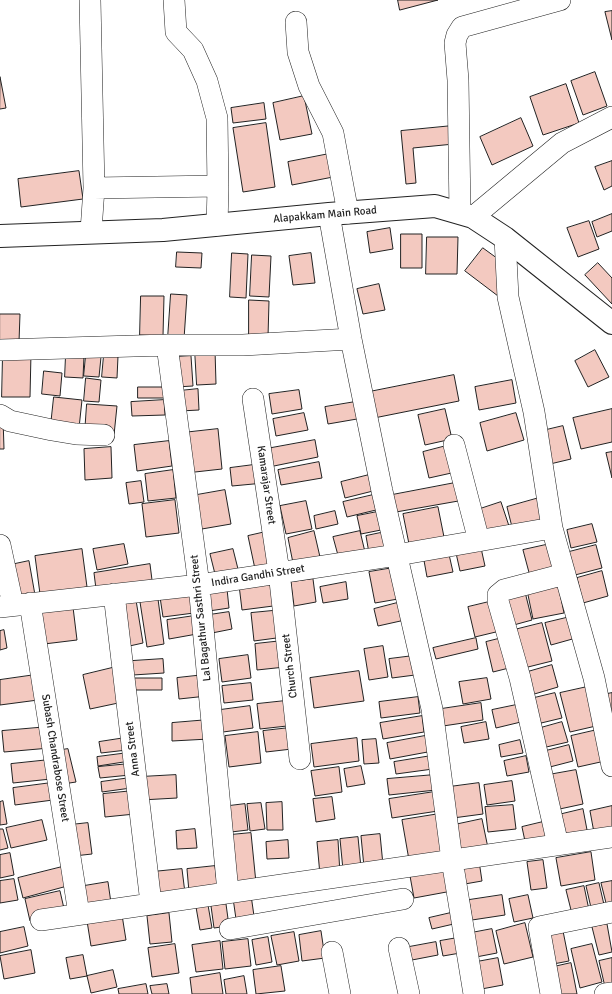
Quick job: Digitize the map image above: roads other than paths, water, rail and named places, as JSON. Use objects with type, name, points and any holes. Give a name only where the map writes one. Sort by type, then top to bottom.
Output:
[{"type":"main road","name":"Alapakkam Main Road","points":[[0,236],[91,231],[163,230],[339,213],[435,206],[466,215],[505,238],[612,323]]},
{"type":"street","points":[[90,0],[94,188],[91,231]]},
{"type":"street","points":[[174,0],[176,32],[193,50],[207,81],[217,118],[217,225]]},
{"type":"street","points":[[466,215],[455,43],[457,35],[462,27],[560,0]]},
{"type":"street","points":[[296,22],[298,52],[309,86],[333,133],[351,339],[382,491],[432,709],[452,860],[474,994]]},
{"type":"street","points":[[466,215],[562,144],[612,117]]},
{"type":"street","points":[[94,188],[218,186]]},
{"type":"street","points":[[505,238],[508,298],[534,412],[552,528],[594,678],[612,766]]},
{"type":"street","points":[[0,350],[167,345],[243,345],[351,339]]},
{"type":"street","name":"Lal Bagathur Sasthri Street","points":[[167,345],[199,585],[228,892]]},
{"type":"street","name":"Kamarajar Street","points":[[253,399],[279,572]]},
{"type":"street","points":[[0,415],[10,421],[52,430],[76,434],[104,435]]},
{"type":"street","points":[[454,445],[479,541]]},
{"type":"street","name":"Indira Gandhi Street","points":[[15,605],[199,585],[397,555],[552,528]]},
{"type":"street","name":"Subash Chandrabose Street","points":[[0,545],[15,605],[79,914]]},
{"type":"street","name":"Church Street","points":[[279,572],[300,759]]},
{"type":"street","points":[[558,845],[520,678],[498,602],[498,595],[504,590],[565,574]]},
{"type":"street","name":"Anna Street","points":[[114,594],[151,903]]},
{"type":"street","points":[[40,920],[612,837]]},
{"type":"street","points":[[316,880],[320,914]]},
{"type":"street","points":[[230,930],[403,899]]},
{"type":"street","points":[[551,994],[539,927],[612,912]]},
{"type":"street","points":[[399,948],[409,994]]},
{"type":"street","points":[[332,952],[340,994]]},
{"type":"street","points":[[605,994],[612,993]]}]
